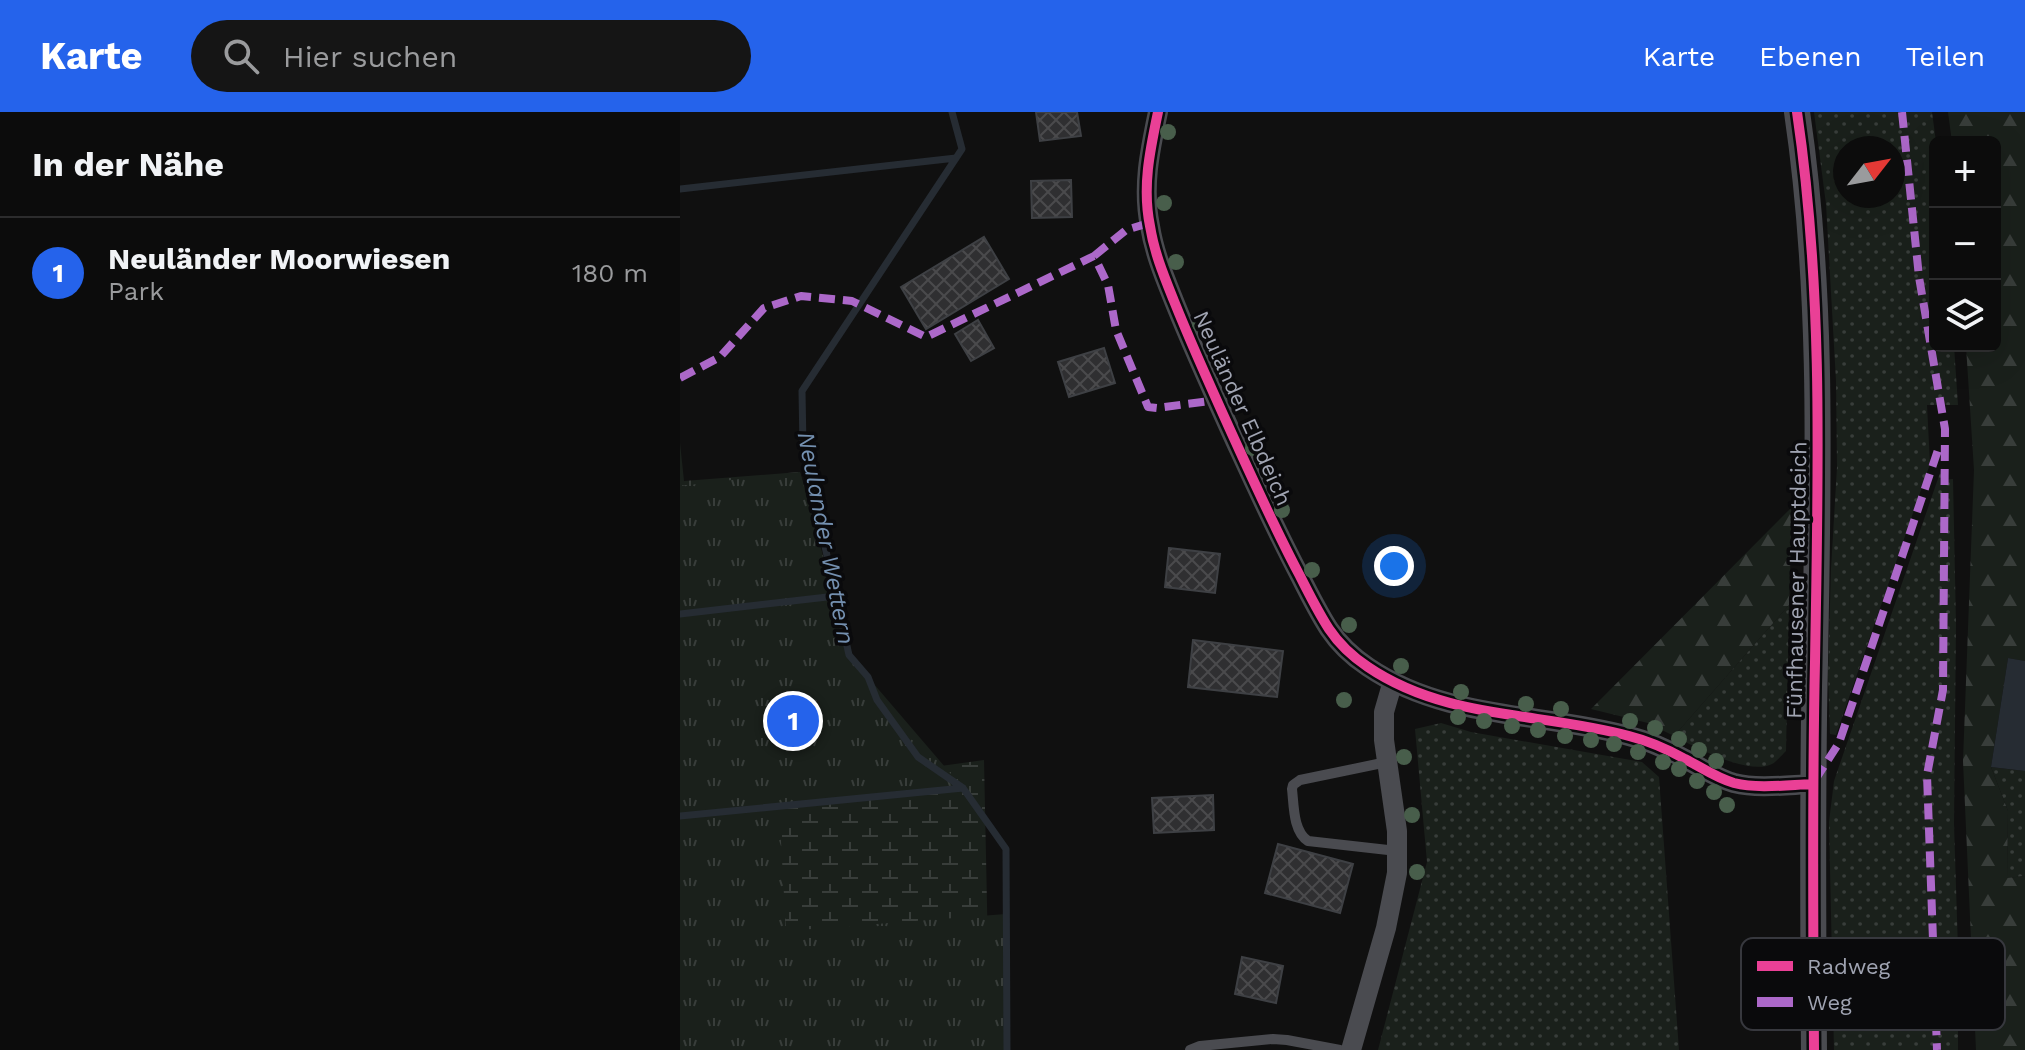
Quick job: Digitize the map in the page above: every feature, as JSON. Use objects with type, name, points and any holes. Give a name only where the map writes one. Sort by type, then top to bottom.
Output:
[{"type":"street","name":"Neuländer Elbdeich","points":[[1158,112],[1147,180],[1149,223],[1154,246],[1188,336],[1279,537],[1322,618],[1346,649],[1367,666],[1420,694],[1472,709],[1629,736],[1671,751],[1735,783],[1763,786],[1812,784]]},
{"type":"street","name":"Fünfhausener Hauptdeich","points":[[1797,112],[1810,221],[1819,408],[1812,784],[1813,938]]},
{"type":"street","points":[[1351,1050],[1386,928],[1397,873],[1397,831],[1384,740],[1384,712],[1393,681]]},
{"type":"street","name":"Fünfhausener Hauptdeich","points":[[1814,1030],[1814,1050]]},
{"type":"lane","points":[[1387,762],[1296,781],[1292,789],[1298,828],[1308,841],[1397,851]]},
{"type":"lane","points":[[1190,1050],[1200,1046],[1273,1039],[1340,1050]]},
{"type":"green space","points":[[1814,112],[1932,112],[1935,136],[1929,136],[1929,352],[1954,352],[1958,405],[1927,405],[1930,464],[1836,735],[1830,734],[1828,675],[1837,467],[1836,381],[1826,204]]},
{"type":"green space","points":[[1948,112],[2025,112],[2025,661],[2008,658],[1991,767],[2008,811],[2007,878],[2025,876],[2025,1050],[1976,1050],[1975,1030],[2005,1030],[2005,938],[1971,938],[1963,761],[1974,470],[1966,352],[2001,352],[2001,136],[1951,136]]},
{"type":"green space","points":[[680,443],[684,481],[800,472],[883,774],[984,760],[990,1050],[680,1050]]},
{"type":"green space","points":[[1942,467],[1943,480],[1953,479],[1956,625],[1954,824],[1958,938],[1832,938],[1829,822],[1834,781]]},
{"type":"green space","points":[[800,472],[849,655],[963,788],[779,806],[786,931],[1006,914],[1007,1050],[680,1050],[680,486]]},
{"type":"green space","points":[[1792,507],[1789,605],[1674,736],[1648,723],[1591,709]]},
{"type":"green space","points":[[1789,605],[1786,751],[1772,764],[1750,766],[1722,759],[1674,736]]},
{"type":"green space","points":[[1441,723],[1471,732],[1642,762],[1659,777],[1679,1050],[1378,1050],[1427,862],[1415,729]]},
{"type":"green space","points":[[1991,767],[2025,771],[2025,876],[2007,878],[2008,811]]},
{"type":"green space","points":[[1834,1030],[1958,1030],[1958,1050],[1834,1050]]},
{"type":"shaded area","points":[[2008,658],[2025,661],[2025,771],[1991,767]]},
{"type":"building","points":[[1036,112],[1077,112],[1081,136],[1040,141]]},
{"type":"building","points":[[1071,180],[1072,217],[1032,218],[1031,181]]},
{"type":"building","points":[[984,237],[1009,279],[926,329],[901,287]]},
{"type":"building","points":[[978,320],[994,348],[971,361],[955,334]]},
{"type":"building","points":[[1104,348],[1115,383],[1069,397],[1058,362]]},
{"type":"building","points":[[1169,548],[1220,554],[1215,593],[1165,587]]},
{"type":"building","points":[[1193,640],[1283,651],[1277,697],[1188,687]]},
{"type":"building","points":[[1213,795],[1214,830],[1154,833],[1152,798]]},
{"type":"building","points":[[1278,844],[1353,864],[1340,913],[1265,893]]},
{"type":"building","points":[[1242,957],[1283,966],[1276,1003],[1235,994]]},
{"type":"waterway","name":"Neulander Wettern","points":[[952,112],[962,149],[802,391],[803,447],[849,655],[868,677],[877,700],[918,757],[963,788],[1006,849],[1007,1050]]},
{"type":"waterway","points":[[680,189],[956,158]]},
{"type":"waterway","points":[[680,614],[836,596]]},
{"type":"waterway","points":[[680,816],[963,788]]},
{"type":"marked path","points":[[1902,112],[1919,277],[1945,429],[1943,690],[1927,775],[1933,938]]},
{"type":"marked path","points":[[1094,256],[1126,230],[1149,223]]},
{"type":"marked path","points":[[680,378],[720,357],[764,308],[801,296],[852,301],[926,337],[1094,256],[1108,285],[1116,330],[1148,407],[1217,400]]},
{"type":"marked path","points":[[1815,780],[1839,743],[1940,444]]},
{"type":"marked path","points":[[1936,1030],[1937,1050]]},
{"type":"cycle path","points":[[1158,112],[1150,154],[1147,197],[1152,236],[1160,264],[1202,368],[1273,523],[1317,610],[1342,645],[1368,667],[1429,697],[1462,706],[1596,728],[1636,738],[1734,783],[1763,786],[1812,784]]},
{"type":"cycle path","points":[[1797,112],[1812,249],[1817,387],[1814,938]]},
{"type":"cycle path","points":[[1814,1030],[1814,1050]]},
{"type":"place","name":"Neuländer Moorwiesen","points":[[793,721]]}]
